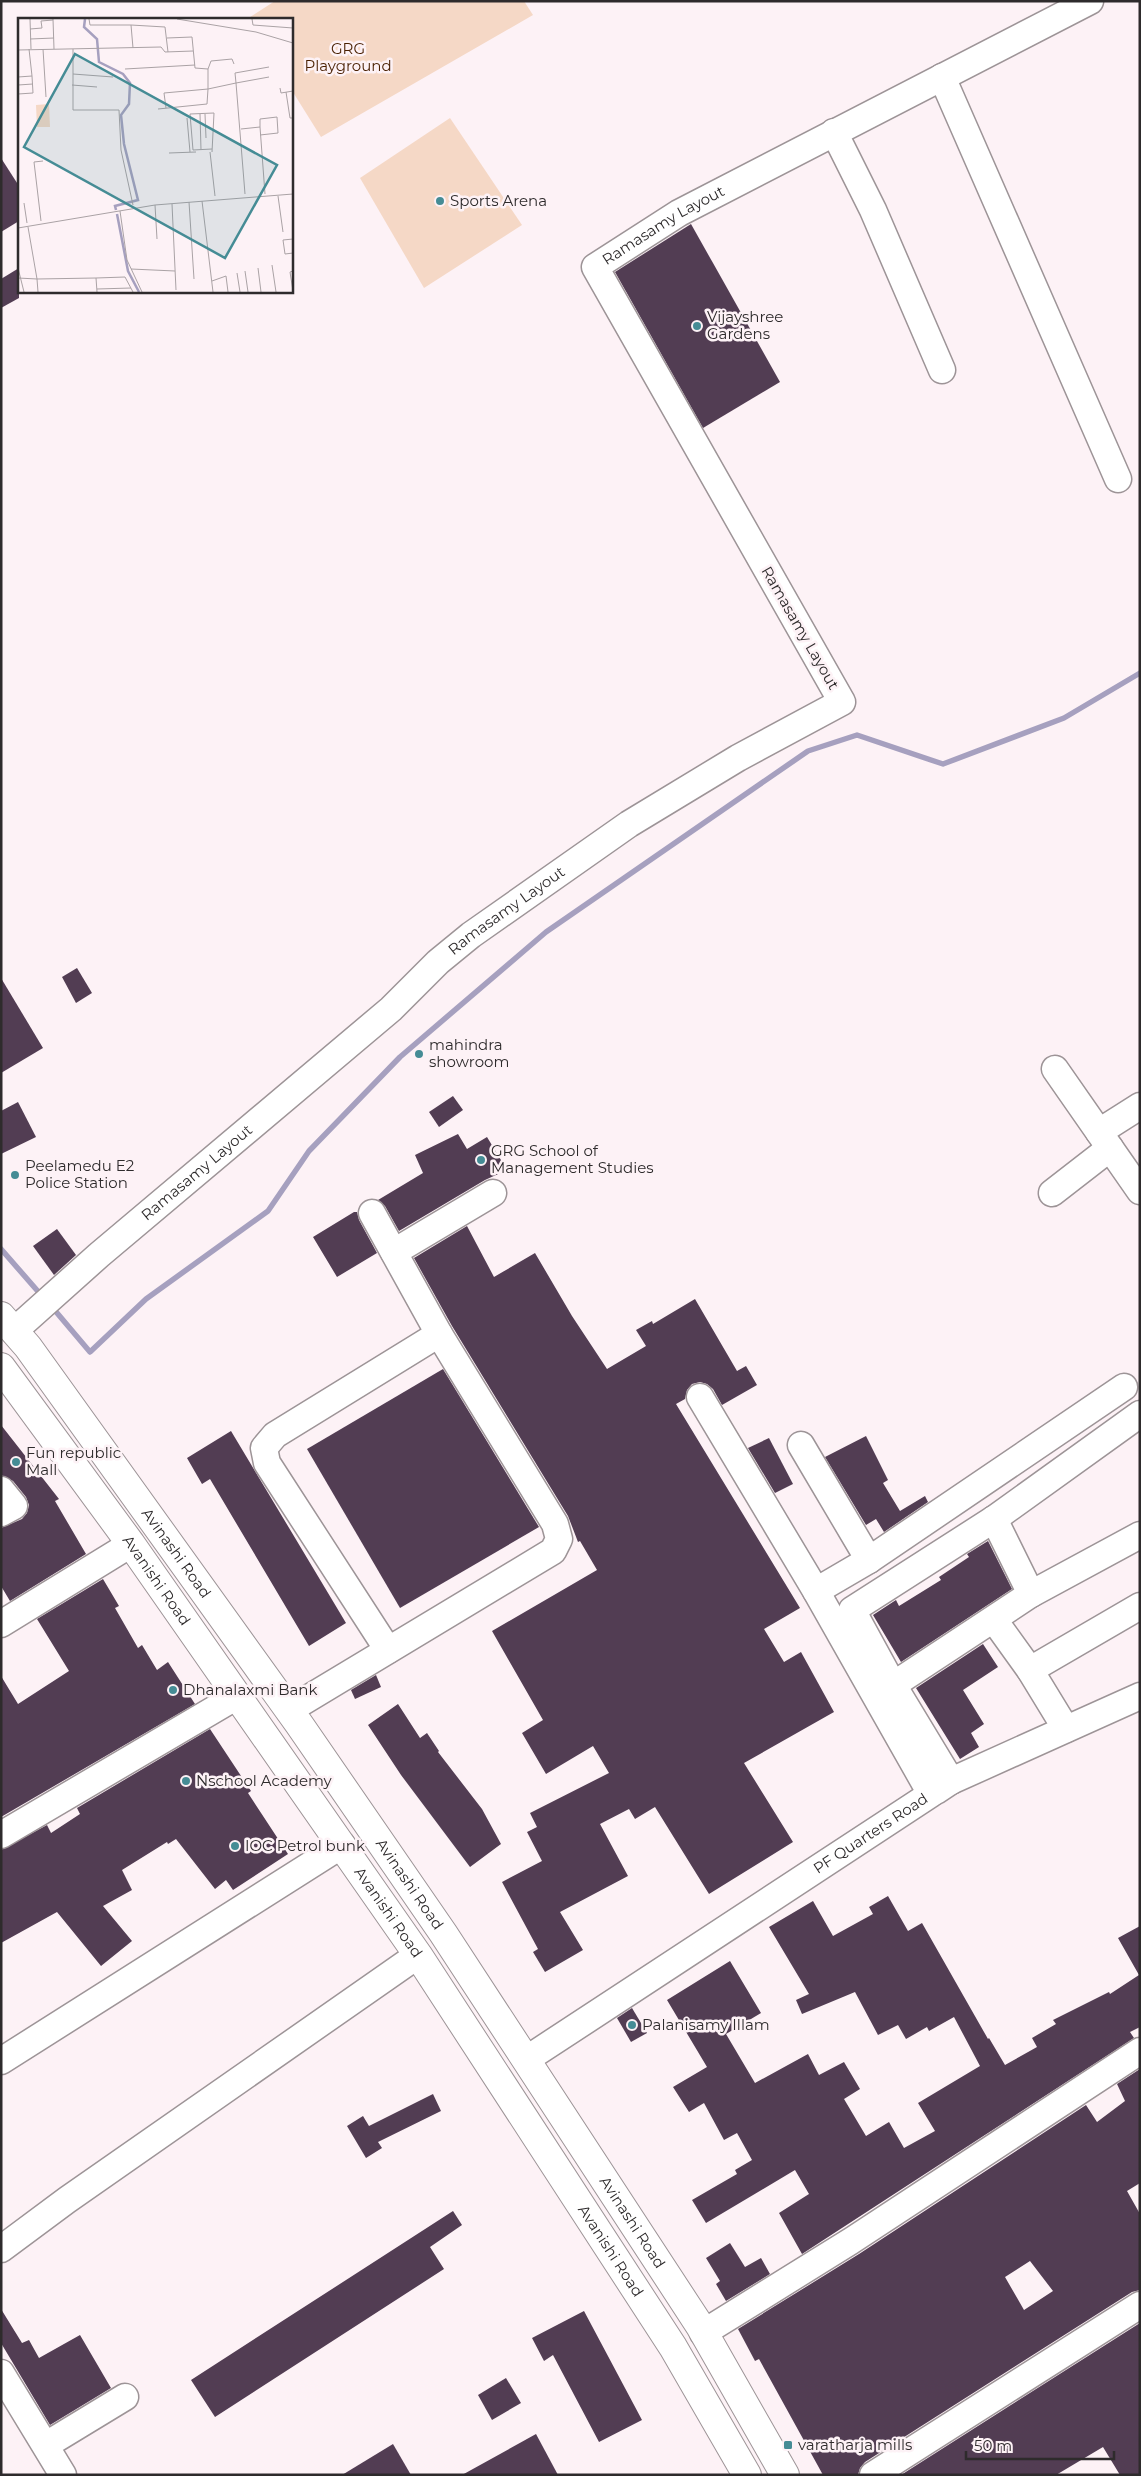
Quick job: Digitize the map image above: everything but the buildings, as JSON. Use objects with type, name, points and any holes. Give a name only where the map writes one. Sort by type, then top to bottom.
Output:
[{"type":"main road","name":"Avinashi Road","points":[[8,1324],[28,1347],[289,1710],[443,1933],[527,2059],[703,2333],[785,2475]]},
{"type":"main road","name":"Avanishi Road","points":[[1,1367],[130,1544],[418,1955],[673,2347],[747,2475]]},
{"type":"street","name":"Ramasamy Layout","points":[[8,1324],[48,1300],[391,1009],[438,962],[471,935],[629,824],[738,758],[842,702],[595,267],[679,213],[1090,1]]},
{"type":"street","points":[[942,77],[1118,479]]},
{"type":"street","points":[[834,132],[873,210],[942,370]]},
{"type":"street","points":[[1055,1069],[1140,1191]]},
{"type":"street","points":[[1052,1193],[1140,1106]]},
{"type":"street","points":[[394,1252],[493,1193]]},
{"type":"street","points":[[289,1710],[554,1551],[559,1539],[555,1524],[439,1334],[372,1213]]},
{"type":"street","points":[[388,1650],[267,1463],[264,1448],[275,1435],[439,1334]]},
{"type":"street","points":[[816,1591],[868,1560],[1124,1387]]},
{"type":"street","name":"PF Quarters Road","points":[[527,2059],[941,1788],[816,1591],[700,1398]]},
{"type":"street","points":[[1140,1414],[994,1519],[852,1610],[893,1685],[941,1788],[1140,1696]]},
{"type":"street","points":[[802,1445],[868,1560]]},
{"type":"street","points":[[1,1490],[14,1506],[1,1513]]},
{"type":"street","points":[[994,1519],[1031,1594]]},
{"type":"street","points":[[893,1685],[1031,1594],[1140,1535]]},
{"type":"street","points":[[1,1624],[130,1544]]},
{"type":"street","points":[[1030,1670],[1140,1606]]},
{"type":"street","points":[[994,1620],[1030,1670],[1066,1729]]},
{"type":"street","points":[[1,1835],[237,1696]]},
{"type":"street","points":[[1,2061],[342,1845]]},
{"type":"street","points":[[1,2249],[75,2194],[418,1955]]},
{"type":"street","points":[[703,2333],[851,2240],[1140,2051]]},
{"type":"street","points":[[873,2475],[1140,2305]]},
{"type":"street","points":[[1,2373],[63,2475]]},
{"type":"street","points":[[46,2445],[125,2397]]},
{"type":"green space","name":"GRG Playground","points":[[275,1],[524,1],[533,15],[321,137],[292,91],[292,18],[249,18]]},
{"type":"green space","name":"Sports Arena","points":[[450,118],[522,225],[424,288],[360,178]]},
{"type":"waterway","points":[[52,1307],[90,1352],[146,1299],[268,1211],[309,1151],[400,1057],[546,932],[808,751],[857,735],[943,764],[1064,718],[1140,673]]},
{"type":"waterway","points":[[1,1249],[42,1296]]},
{"type":"place","name":"Sports Arena","points":[[440,201]]},
{"type":"place","name":"Vijayshree Gardens","points":[[697,326]]},
{"type":"place","name":"mahindra showroom","points":[[419,1054]]},
{"type":"place","name":"GRG School of Management Studies","points":[[481,1160]]},
{"type":"place","name":"Peelamedu E2 Police Station","points":[[15,1175]]},
{"type":"place","name":"Fun republic Mall","points":[[16,1462]]},
{"type":"place","name":"Dhanalaxmi Bank","points":[[173,1690]]},
{"type":"place","name":"Nschool Academy","points":[[186,1781]]},
{"type":"place","name":"IOC Petrol bunk","points":[[235,1846]]},
{"type":"place","name":"Palanisamy Illam","points":[[632,2025]]},
{"type":"place","name":"varatharja mills","points":[[788,2445]]}]
